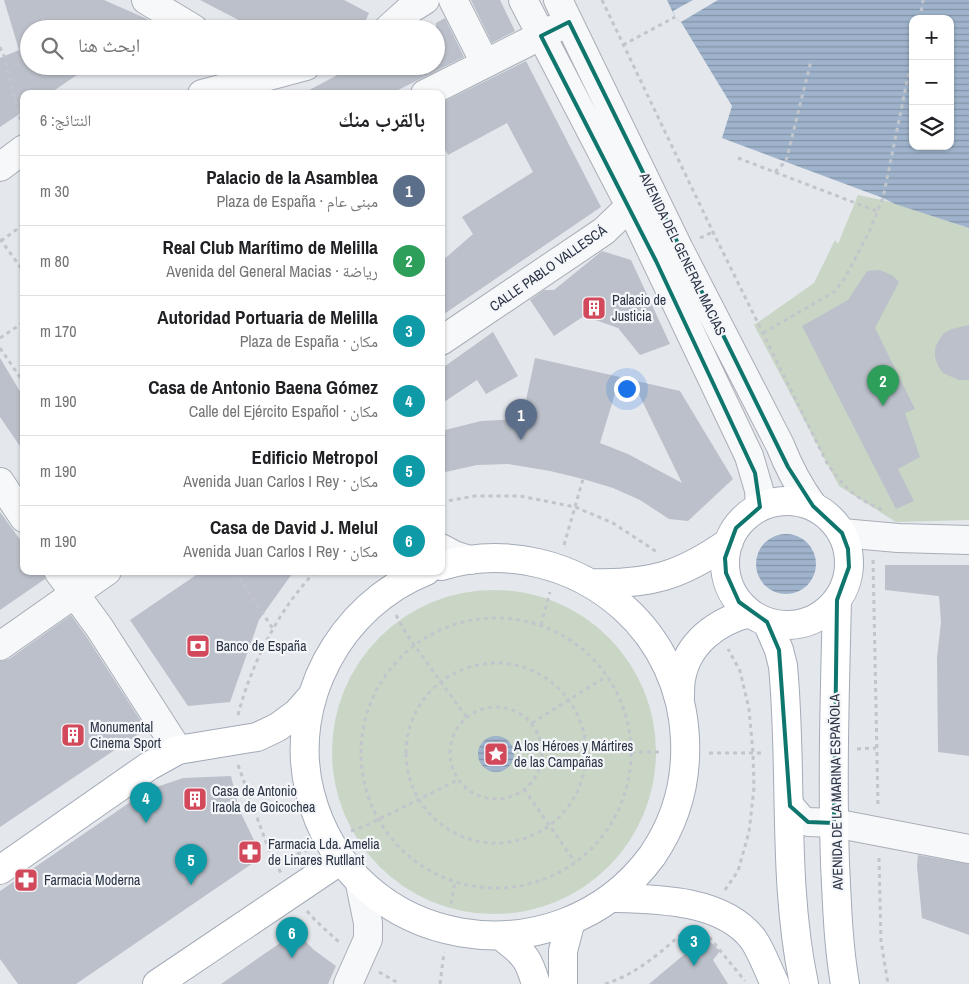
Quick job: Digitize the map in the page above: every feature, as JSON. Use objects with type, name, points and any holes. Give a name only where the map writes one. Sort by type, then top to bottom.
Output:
[{"type":"main road","points":[[680,700],[681,679],[688,658],[700,640],[716,626],[732,617],[758,617],[786,625],[806,622],[824,614],[837,600],[846,584],[849,567],[848,549],[842,533],[829,517],[813,506],[796,501],[777,502],[760,507],[747,516],[736,528],[729,542],[726,558],[726,573],[731,588],[739,602],[758,617],[779,650],[783,666],[790,806],[791,872],[794,916],[804,984]]},
{"type":"main road","points":[[591,583],[636,583],[659,579],[680,572],[706,559],[729,542]]},
{"type":"main road","points":[[412,575],[370,605],[346,631],[326,662],[313,695],[306,732],[305,750],[307,778],[320,824],[341,860],[360,884],[400,914],[431,929],[466,938],[506,940],[539,935],[570,924],[593,913],[614,898],[645,867],[667,830],[676,810],[682,789],[685,760],[685,730],[680,700],[669,669],[652,639],[630,614],[591,583],[557,568],[532,561],[505,558],[470,560],[445,565]]},
{"type":"main road","name":"AVENIDA DE LA MARINA ESPAÑOLA","points":[[837,600],[834,823],[837,908],[845,984]]},
{"type":"main road","points":[[0,870],[149,766],[178,750],[257,737],[297,713],[313,695]]},
{"type":"main road","points":[[166,981],[341,860]]},
{"type":"main road","points":[[614,898],[656,899],[693,904],[702,916],[740,926],[754,940],[775,984]]},
{"type":"main road","points":[[563,984],[563,951],[570,924]]},
{"type":"main road","points":[[506,940],[519,950],[529,962],[536,984]]},
{"type":"street","points":[[146,0],[179,20]]},
{"type":"street","points":[[453,0],[485,63]]},
{"type":"street","name":"AVENIDA DEL GENERAL MACIAS","points":[[522,0],[630,206],[749,456],[759,490],[760,507]]},
{"type":"street","points":[[392,20],[401,2]]},
{"type":"street","points":[[433,90],[541,36],[564,11]]},
{"type":"street","name":"AVENIDA DEL GENERAL MACIAS","points":[[564,11],[679,249],[780,445],[788,467],[799,487],[813,506]]},
{"type":"street","points":[[212,90],[250,75]]},
{"type":"street","points":[[0,167],[20,152]]},
{"type":"street","name":"CALLE PABLO VALLESCÁ","points":[[445,338],[604,231],[630,206],[652,191]]},
{"type":"street","points":[[0,482],[20,512]]},
{"type":"street","points":[[842,533],[934,540],[969,540]]},
{"type":"street","points":[[445,550],[470,560]]},
{"type":"street","points":[[61,575],[99,627],[178,750]]},
{"type":"street","points":[[0,646],[101,575]]},
{"type":"street","points":[[790,806],[801,819],[808,822],[834,823],[969,849]]},
{"type":"street","points":[[348,984],[368,939],[368,923],[360,884]]},
{"type":"path","points":[[602,0],[827,463],[844,486],[858,498],[885,511]]},
{"type":"path","points":[[921,15],[923,0]]},
{"type":"path","points":[[623,45],[675,17]]},
{"type":"path","points":[[0,48],[4,56],[20,118]]},
{"type":"path","points":[[763,334],[834,292],[840,286],[870,230],[883,198],[911,60]]},
{"type":"path","points":[[775,172],[786,161],[812,61]]},
{"type":"path","points":[[738,158],[878,212]]},
{"type":"path","points":[[20,227],[0,240],[20,267]]},
{"type":"path","points":[[0,338],[20,325]]},
{"type":"path","points":[[0,348],[20,377]]},
{"type":"path","points":[[445,501],[475,496],[520,496],[575,507],[613,523],[657,551],[680,572]]},
{"type":"path","points":[[882,557],[873,558],[881,941],[888,984]]},
{"type":"path","points":[[239,575],[273,629]]},
{"type":"path","points":[[484,618],[522,620],[547,628],[572,641],[594,660],[608,676],[618,694],[630,732],[631,752],[625,793],[605,832],[575,862],[557,874],[538,882],[518,886],[483,887],[455,882],[436,874],[419,864],[389,835],[378,818],[369,798],[361,757],[362,735],[367,715],[378,688],[399,660],[414,645],[447,627],[466,621],[484,618]]},
{"type":"path","points":[[605,984],[618,980],[658,955],[718,900],[738,870],[749,832],[754,788],[749,709],[740,671],[716,626]]},
{"type":"path","points":[[407,635],[466,718]]},
{"type":"path","points":[[494,662],[510,663],[538,672],[550,680],[570,700],[579,716],[584,731],[586,763],[583,779],[577,794],[568,808],[550,826],[530,837],[515,842],[483,843],[467,839],[452,832],[439,823],[418,799],[412,786],[406,758],[409,730],[420,704],[440,682],[466,668],[494,662]]},
{"type":"path","points":[[532,723],[608,676]]},
{"type":"path","points":[[504,707],[519,713],[532,723],[540,738],[542,754],[539,770],[530,784],[510,797],[502,799],[485,798],[470,791],[458,780],[451,764],[450,747],[456,731],[466,718],[480,710],[504,707]]},
{"type":"path","points":[[365,826],[458,780]]},
{"type":"path","points":[[524,789],[575,862]]},
{"type":"path","points":[[452,896],[455,882]]},
{"type":"path","points":[[702,916],[747,984]]},
{"type":"highlighted area","points":[[569,22],[788,467],[813,506],[842,533],[848,549],[849,567],[837,600],[834,823],[808,822],[790,806],[779,650],[767,622],[739,602],[726,573],[725,558],[736,528],[760,507],[755,473],[656,261],[541,36]]},
{"type":"green space","points":[[858,195],[891,202],[969,228],[969,520],[896,522],[839,486],[754,325],[814,283],[835,240],[838,244]]},
{"type":"green space","points":[[494,590],[541,597],[556,603],[584,618],[608,638],[628,662],[643,690],[649,705],[656,752],[649,799],[643,814],[628,842],[608,866],[584,886],[556,901],[541,907],[494,914],[447,907],[432,901],[404,886],[380,866],[360,842],[345,814],[339,799],[332,752],[339,705],[345,690],[360,662],[380,638],[404,618],[432,603],[447,597]]},
{"type":"water","points":[[667,0],[969,0],[969,228],[895,204],[722,138],[732,106],[681,22],[675,17]]},
{"type":"water","points":[[786,534],[803,539],[811,547],[816,564],[811,581],[803,589],[786,594],[769,589],[761,581],[756,564],[761,547],[769,539]]},
{"type":"water","points":[[496,736],[503,737],[509,741],[513,747],[513,761],[509,767],[503,771],[496,772],[489,771],[483,767],[479,761],[478,754],[479,747],[483,741],[489,737]]},
{"type":"pier","points":[[693,0],[718,0],[681,22],[675,17],[673,11]]},
{"type":"building","points":[[4,0],[104,0],[148,20],[20,20],[20,75],[77,75],[55,90],[20,90],[20,114],[0,127],[0,58],[19,50]]},
{"type":"building","points":[[200,0],[344,0],[369,13],[366,20],[239,20]]},
{"type":"building","points":[[471,0],[500,0],[515,31],[492,43]]},
{"type":"building","points":[[445,18],[464,57],[445,66],[445,20],[441,20]]},
{"type":"building","points":[[526,61],[601,207],[445,313],[445,258],[473,234],[462,217],[533,172],[507,123],[448,155],[445,150],[445,101]]},
{"type":"building","points":[[337,75],[428,75],[398,90],[309,90]]},
{"type":"building","name":"Palacio de Justicia","points":[[602,251],[631,260],[670,344],[640,355],[618,328],[584,316],[554,336],[530,300],[544,290],[554,290]]},
{"type":"building","points":[[879,270],[892,275],[899,282],[875,328],[915,409],[905,413],[920,457],[898,469],[914,501],[896,509],[802,326],[848,300],[867,271]]},
{"type":"building","points":[[969,325],[969,380],[959,380],[943,373],[935,357],[935,348],[944,333]]},
{"type":"building","points":[[493,332],[518,376],[486,394],[477,380],[445,401],[445,366]]},
{"type":"building","points":[[0,358],[20,391],[20,446],[0,417]]},
{"type":"building","points":[[535,358],[620,377],[600,443],[628,454],[682,483],[632,380],[680,391],[733,479],[688,521],[669,519],[640,500],[613,488],[550,471],[508,464],[477,465],[445,472],[445,430],[481,421],[522,419]]},
{"type":"building","points":[[0,512],[20,540],[20,575],[44,575],[45,579],[0,610]]},
{"type":"building","points":[[885,565],[969,565],[969,756],[938,752],[937,658],[941,622],[939,596],[885,590]]},
{"type":"building","name":"Banco de España","points":[[196,575],[291,575],[259,620],[230,702],[188,706],[130,620]]},
{"type":"building","name":"Monumental Cinema Sport","points":[[71,615],[146,729],[0,827],[0,661],[9,659]]},
{"type":"building","points":[[231,776],[239,809],[262,857],[76,984],[18,984],[0,959],[0,891],[148,790],[183,778]]},
{"type":"building","points":[[918,855],[969,864],[969,935],[922,918],[917,866]]},
{"type":"building","points":[[296,932],[314,950],[336,966],[328,984],[221,984]]},
{"type":"building","points":[[705,937],[720,951],[713,960],[728,984],[649,984]]},
{"type":"place","name":"Palacio de Justicia","points":[[594,308]]},
{"type":"place","name":"Real Club Marítimo de Melilla","points":[[883,406]]},
{"type":"place","name":"Palacio de la Asamblea","points":[[521,440]]},
{"type":"place","name":"Banco de España","points":[[198,646]]},
{"type":"place","name":"Monumental Cinema Sport","points":[[73,735]]},
{"type":"place","name":"A los Héroes y Mártires de las Campañas","points":[[496,754]]},
{"type":"place","name":"Casa de Antonio Iraola de Goicochea","points":[[195,799]]},
{"type":"place","name":"Casa de Antonio Baena Gómez","points":[[146,823]]},
{"type":"place","name":"Farmacia Lda. Amelia de Linares Rutllant","points":[[250,852]]},
{"type":"place","name":"Farmacia Moderna","points":[[26,880]]},
{"type":"place","name":"Edificio Metropol","points":[[191,885]]},
{"type":"place","name":"Casa de David J. Melul","points":[[292,958]]},
{"type":"place","name":"Autoridad Portuaria de Melilla","points":[[694,966]]}]
